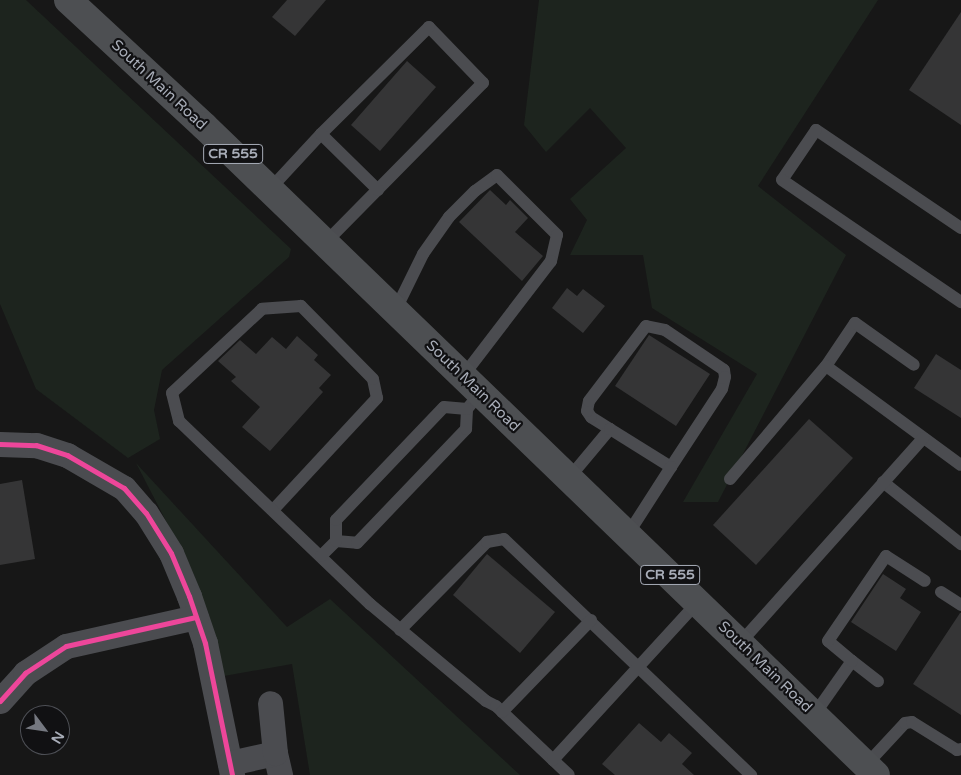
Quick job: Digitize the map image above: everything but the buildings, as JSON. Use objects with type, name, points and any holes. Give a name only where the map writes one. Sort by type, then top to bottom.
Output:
[{"type":"main road","name":"South Main Road","points":[[73,2],[395,310],[470,393],[569,478],[871,770]]},
{"type":"street","points":[[0,444],[36,445],[67,455],[124,488],[146,513],[171,553],[196,617],[220,709],[227,771],[278,764],[270,703]]},
{"type":"street","points":[[0,701],[25,673],[66,646],[196,617]]},
{"type":"lane","points":[[270,190],[320,134],[429,27],[483,83],[325,243]]},
{"type":"lane","points":[[961,228],[816,130],[782,180],[961,302]]},
{"type":"lane","points":[[320,134],[378,190]]},
{"type":"lane","points":[[336,541],[357,543],[466,430],[470,393],[551,261],[557,235],[497,175],[474,192],[449,218],[423,254],[395,310]]},
{"type":"lane","points":[[273,510],[377,398],[373,380],[301,306],[262,309],[172,393],[179,421],[321,556],[400,630],[502,712],[569,775]]},
{"type":"lane","points":[[730,479],[826,366],[855,323],[914,365]]},
{"type":"lane","points":[[628,534],[722,389],[725,377],[724,370],[665,330],[646,326],[589,401],[587,411],[591,417],[671,467]]},
{"type":"lane","points":[[826,366],[961,465]]},
{"type":"lane","points":[[321,556],[336,541],[336,520],[444,408],[470,393]]},
{"type":"lane","points":[[569,478],[610,429]]},
{"type":"lane","points":[[740,643],[923,438]]},
{"type":"lane","points":[[883,482],[961,544]]},
{"type":"lane","points":[[400,630],[487,542],[504,539],[638,664],[751,775]]},
{"type":"lane","points":[[878,681],[828,641],[886,556],[924,581]]},
{"type":"lane","points":[[941,592],[961,605]]},
{"type":"lane","points":[[553,760],[638,664],[698,602]]},
{"type":"lane","points":[[502,712],[590,620]]},
{"type":"lane","points":[[814,715],[852,661]]},
{"type":"lane","points":[[871,770],[905,723],[912,722],[957,750],[961,748]]},
{"type":"shaded area","points":[[0,0],[26,0],[291,249],[289,257],[162,370],[154,410],[160,439],[128,458],[36,389],[0,304]]},
{"type":"shaded area","points":[[539,0],[878,0],[758,186],[846,255],[718,502],[683,502],[757,374],[652,308],[643,255],[570,255],[587,220],[570,199],[626,148],[590,108],[546,152],[524,125]]},
{"type":"shaded area","points":[[136,463],[287,627],[330,599],[520,775],[310,775],[292,664],[224,676],[219,671],[194,575]]},
{"type":"cycle path","points":[[0,444],[36,445],[67,455],[124,488],[146,513],[171,553],[189,596],[205,643],[232,775]]},
{"type":"cycle path","points":[[0,701],[25,673],[66,646],[196,617]]}]
